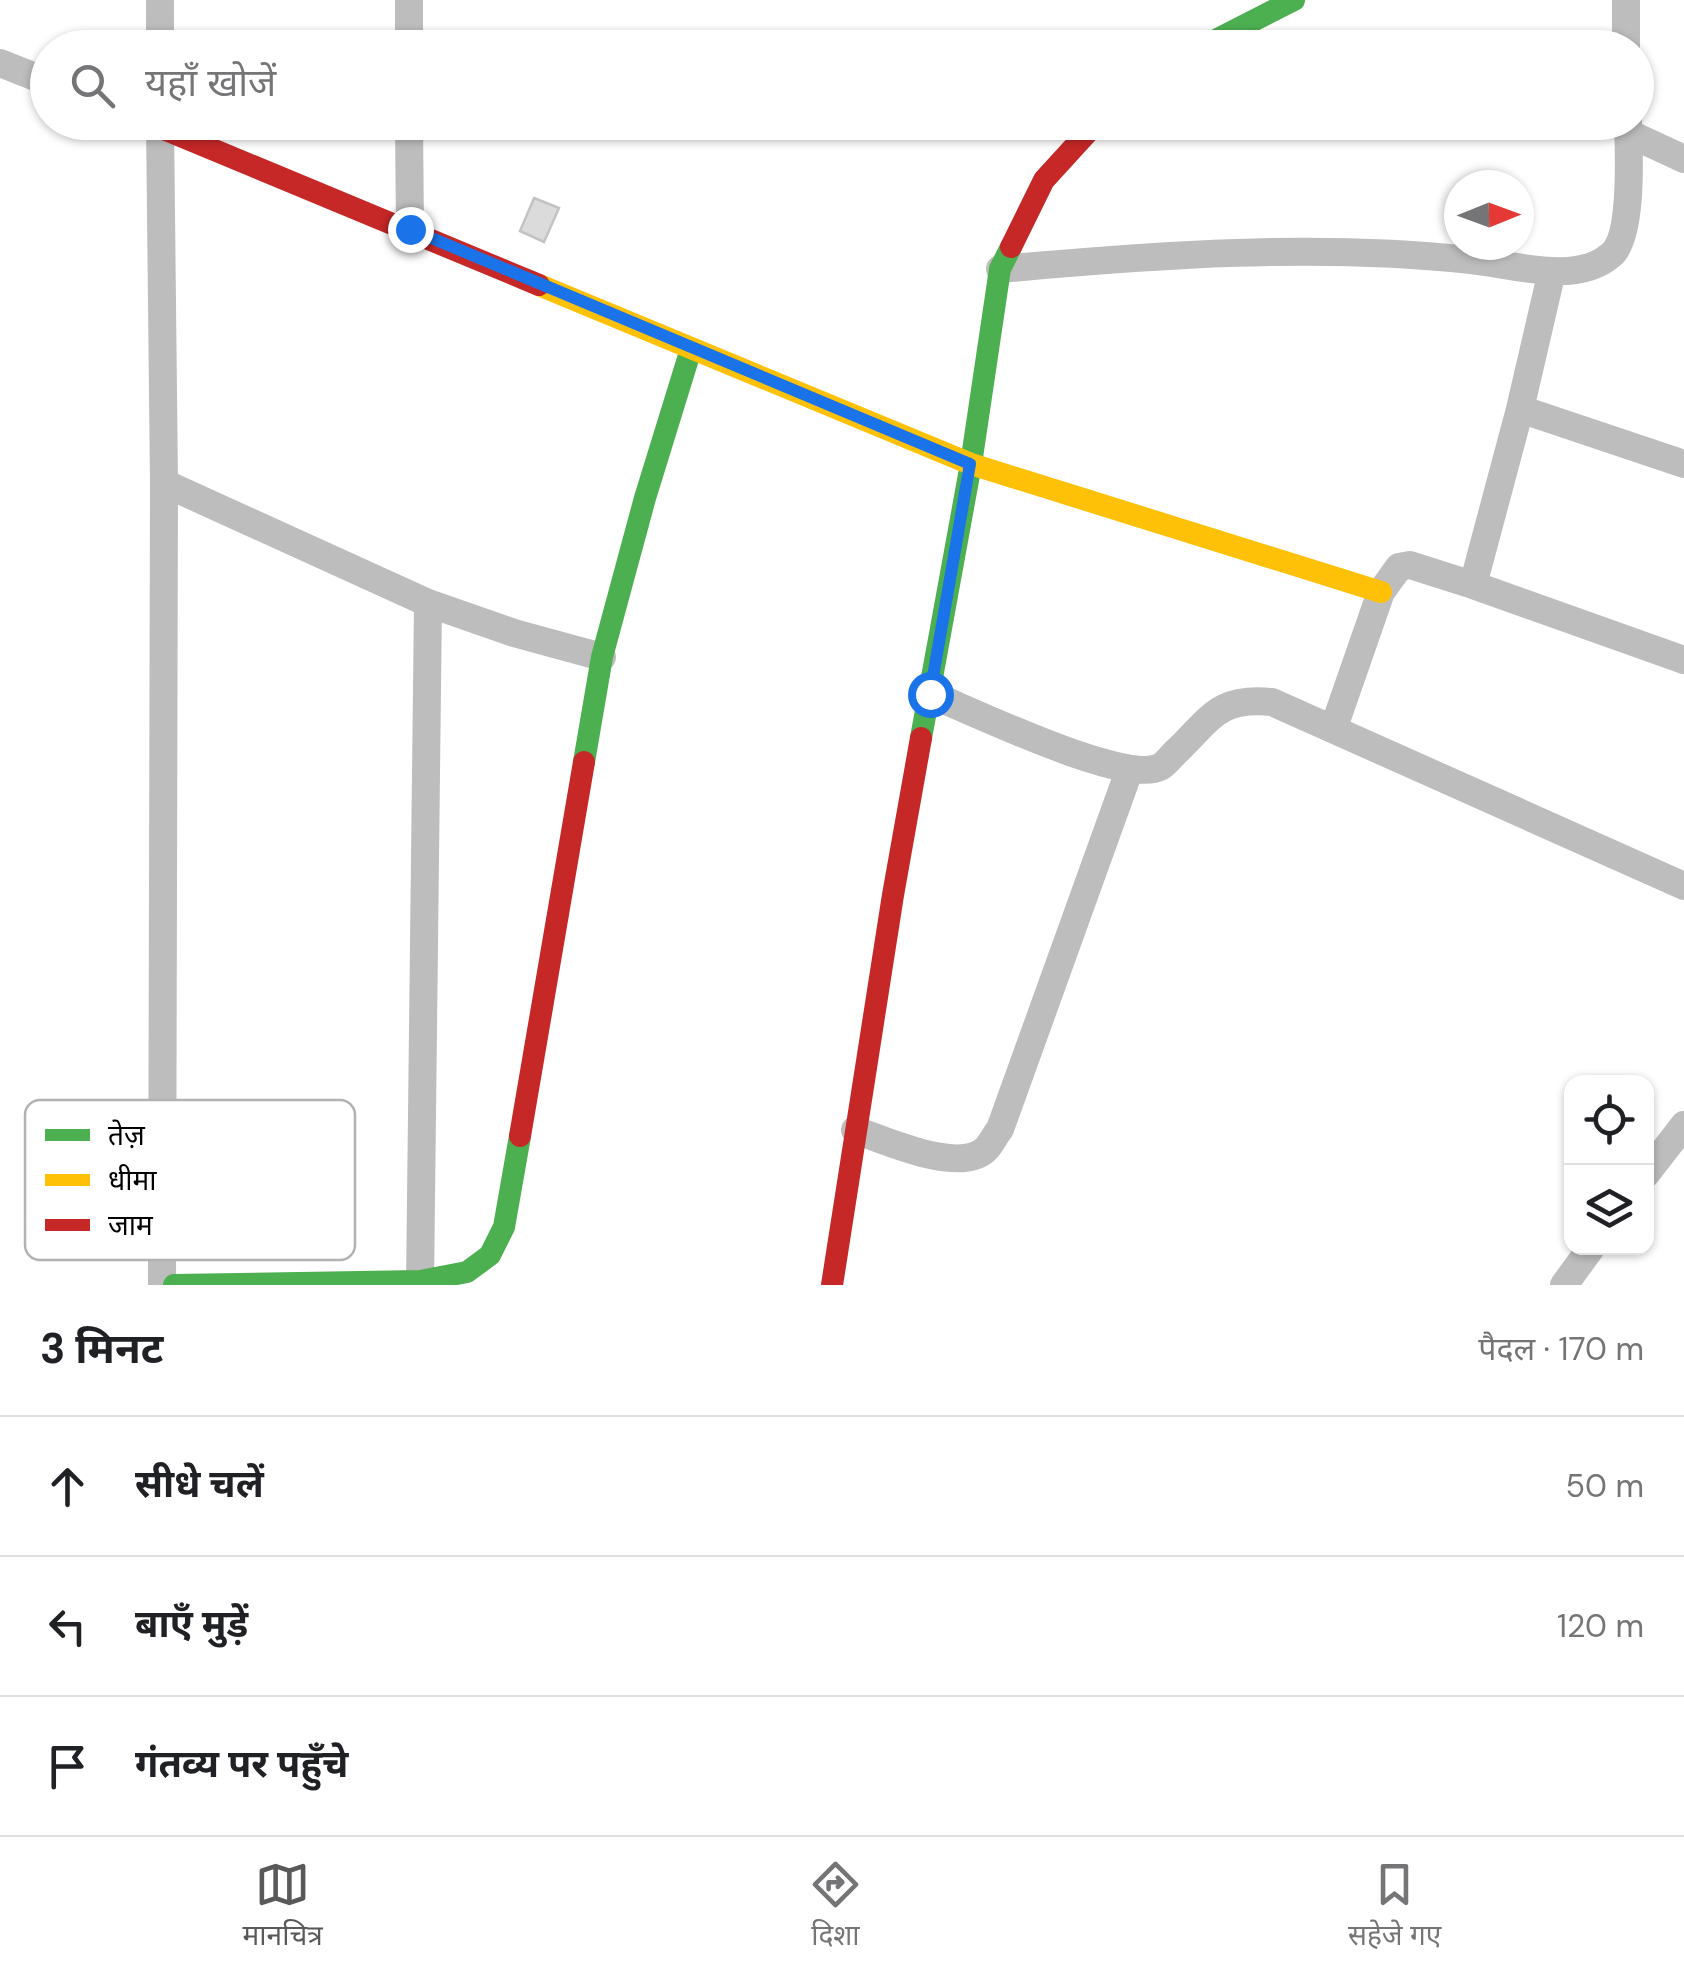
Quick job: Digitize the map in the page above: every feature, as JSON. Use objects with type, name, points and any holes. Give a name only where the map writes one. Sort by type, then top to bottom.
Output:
[{"type":"street","points":[[160,0],[160,30]]},
{"type":"street","points":[[409,0],[409,30]]},
{"type":"street","points":[[1235,30],[1294,0]]},
{"type":"street","points":[[1626,0],[1626,30]]},
{"type":"street","points":[[0,63],[30,75]]},
{"type":"street","points":[[156,140],[164,483],[162,1100]]},
{"type":"street","points":[[195,140],[970,464],[1381,592]]},
{"type":"street","points":[[410,140],[410,229]]},
{"type":"street","points":[[832,1285],[854,1130],[970,464],[1000,269],[1044,180],[1081,140]]},
{"type":"street","points":[[1000,269],[1161,255],[1306,252],[1424,255],[1552,270],[1588,270],[1614,253],[1625,228],[1628,140]]},
{"type":"street","points":[[1650,140],[1684,159]]},
{"type":"street","points":[[1472,585],[1552,270]]},
{"type":"street","points":[[174,1285],[420,1283],[468,1272],[490,1255],[504,1227],[602,657],[645,498],[692,349]]},
{"type":"street","points":[[1520,408],[1684,464]]},
{"type":"street","points":[[164,483],[428,603],[514,634],[602,657]]},
{"type":"street","points":[[1334,727],[1381,592],[1398,566],[1472,585],[1684,660]]},
{"type":"street","points":[[420,1283],[428,603]]},
{"type":"street","points":[[930,694],[1099,763],[1129,771],[1160,767],[1210,714],[1230,702],[1272,702],[1684,886]]},
{"type":"street","points":[[854,1130],[934,1156],[963,1160],[984,1152],[1000,1128],[1129,771]]},
{"type":"street","points":[[1653,1165],[1684,1126]]},
{"type":"street","points":[[1564,1285],[1586,1255]]},
{"type":"street","points":[[162,1260],[162,1285]]},
{"type":"building","points":[[534,198],[559,208],[544,242],[520,231]]},
{"type":"traffic: fast","points":[[1235,30],[1294,0]]},
{"type":"traffic: fast","points":[[921,738],[971,464],[1000,269],[1011,247]]},
{"type":"traffic: fast","points":[[584,762],[602,657],[691,349]]},
{"type":"traffic: fast","points":[[174,1285],[420,1281],[467,1272],[490,1255],[504,1227],[520,1136]]},
{"type":"traffic: slow","points":[[539,285],[971,464],[1381,592]]},
{"type":"traffic: jam","points":[[190,140],[539,285]]},
{"type":"traffic: jam","points":[[1011,247],[1044,180],[1081,140]]},
{"type":"traffic: jam","points":[[832,1285],[921,738]]},
{"type":"traffic: jam","points":[[520,1136],[584,762]]},
{"type":"route","points":[[410,229],[970,464],[930,694]]}]
